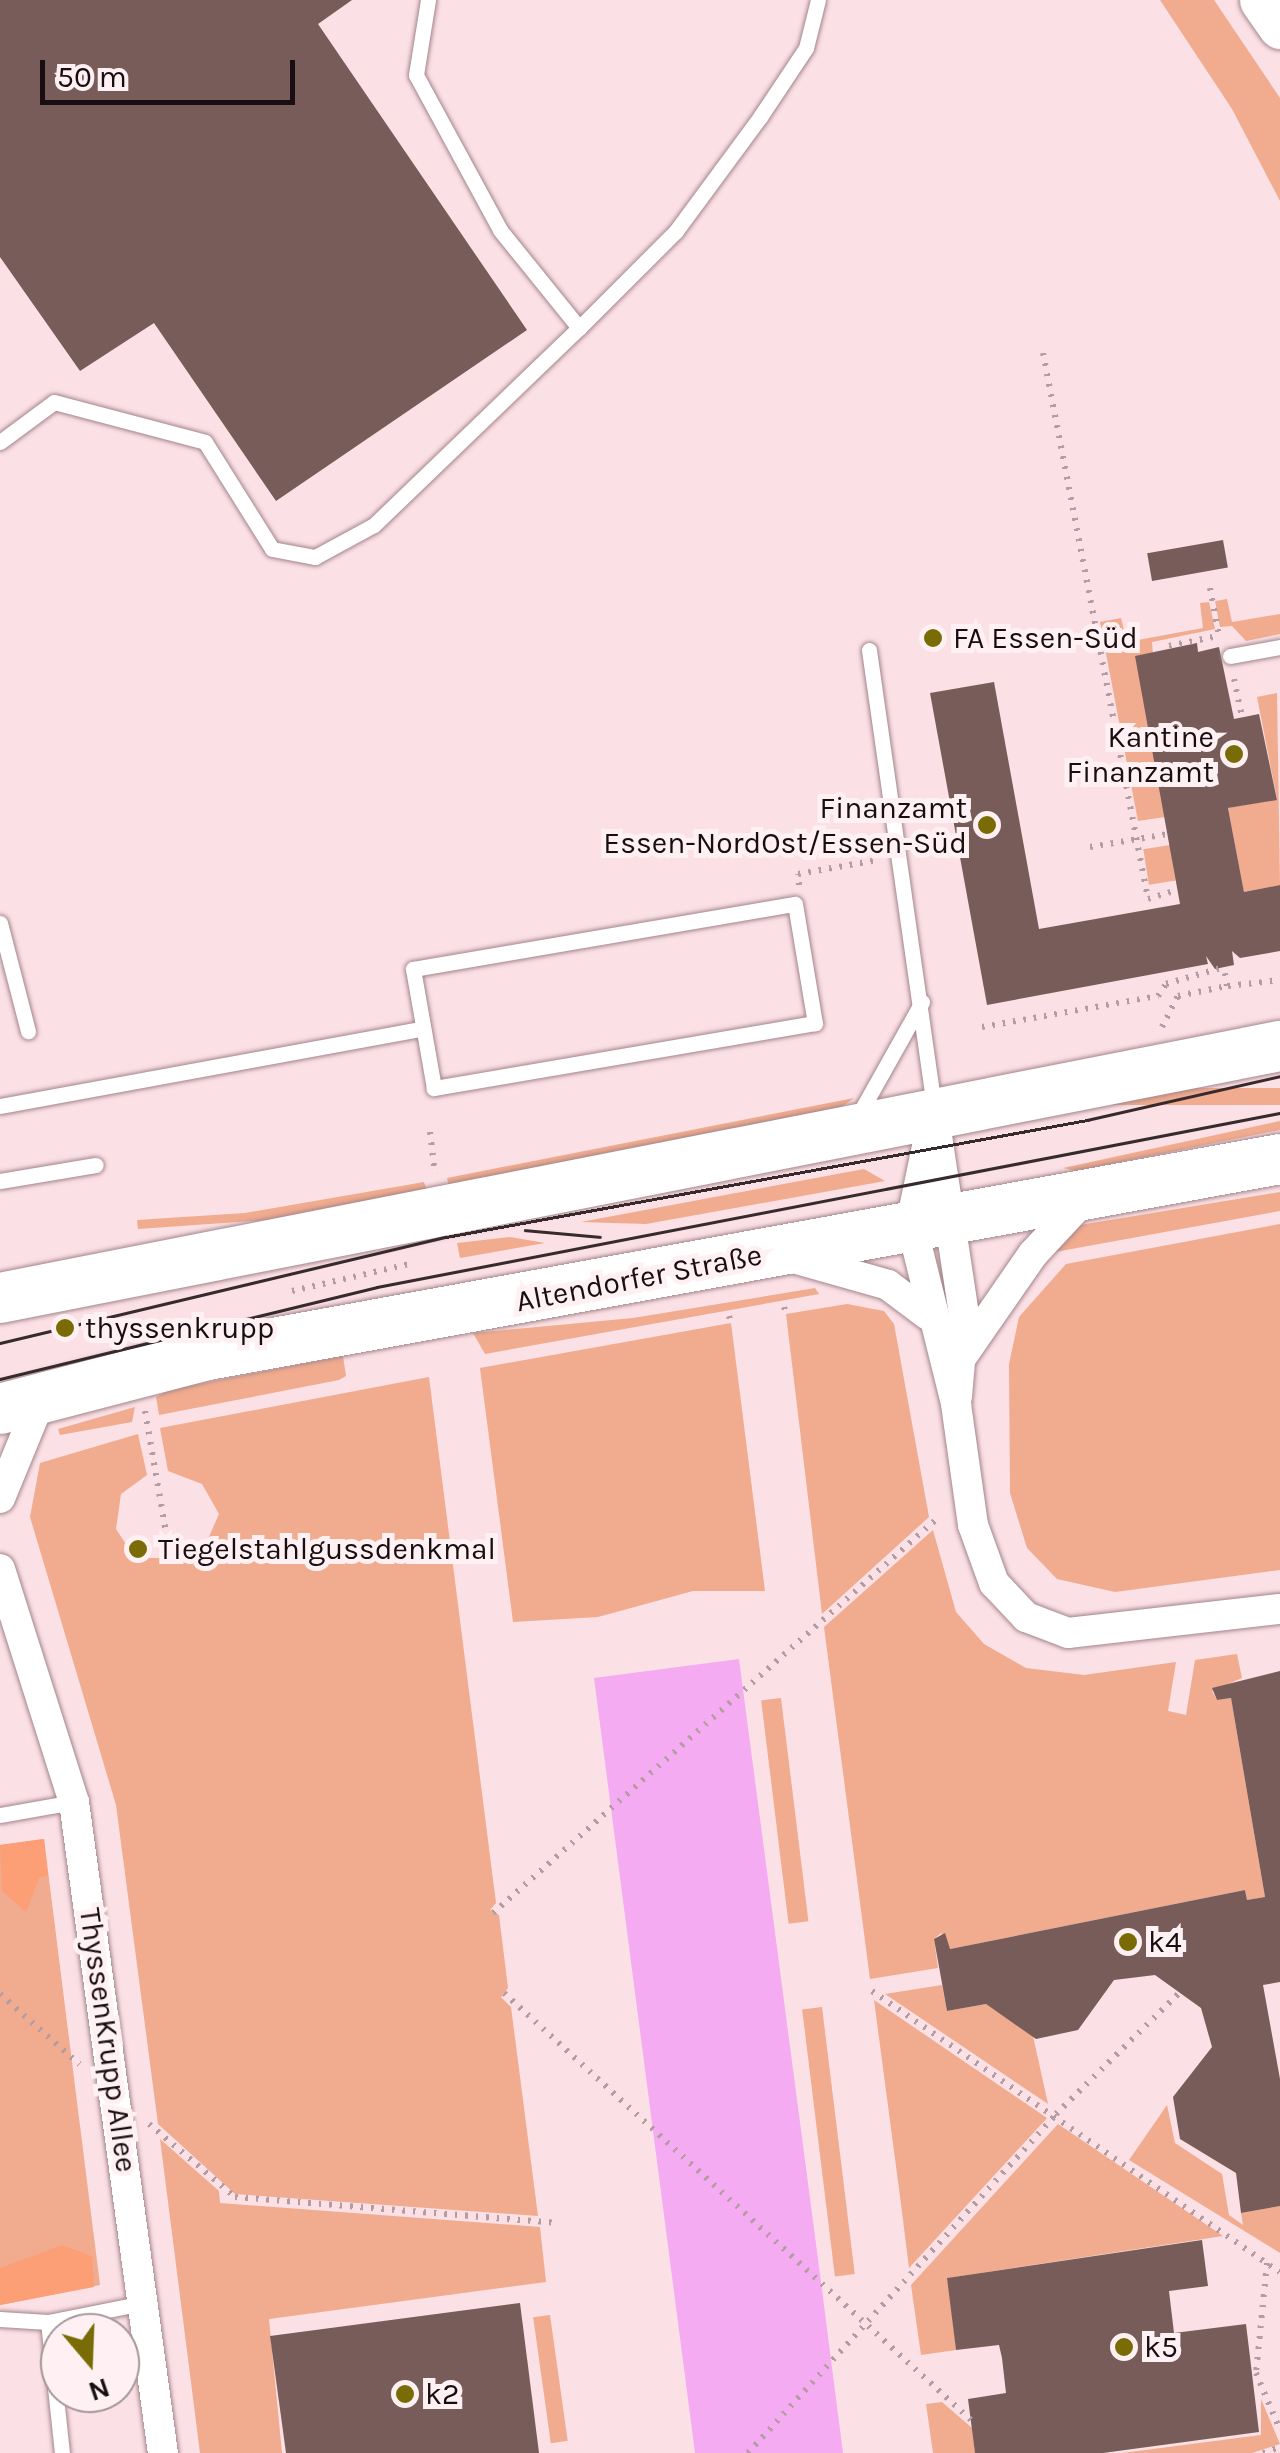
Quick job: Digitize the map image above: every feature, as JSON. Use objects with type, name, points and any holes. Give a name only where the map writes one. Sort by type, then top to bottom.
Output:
[{"type":"main road","points":[[1262,0],[1280,26]]},
{"type":"main road","points":[[10,1291],[1280,1046]]},
{"type":"main road","name":"Altendorfer Straße","points":[[21,1402],[208,1355],[1094,1189],[1280,1158]]},
{"type":"street","points":[[934,1113],[928,1315],[956,1404],[968,1492],[994,1584],[1014,1608],[1054,1630],[1280,1609]]},
{"type":"street","points":[[964,1355],[1033,1254],[1094,1189]]},
{"type":"street","points":[[930,1220],[964,1355],[956,1404]]},
{"type":"street","points":[[772,1252],[888,1286],[928,1315]]},
{"type":"street","points":[[0,1498],[21,1402]]},
{"type":"street","name":"ThyssenKrupp Allee","points":[[0,1569],[74,1802],[163,2453]]},
{"type":"street","name":"ThyssenKrupp Allee","points":[[0,1607],[19,1634]]},
{"type":"lane","points":[[428,0],[416,75],[500,230],[578,328]]},
{"type":"lane","points":[[0,442],[54,402],[205,442],[272,549],[314,558],[374,525],[676,230],[806,48],[818,0]]},
{"type":"lane","points":[[1230,656],[1280,647]]},
{"type":"lane","points":[[869,650],[922,1002],[934,1113]]},
{"type":"lane","points":[[795,904],[815,1023],[434,1088],[423,1028],[413,969],[795,904]]},
{"type":"lane","points":[[0,923],[28,1031]]},
{"type":"lane","points":[[848,1132],[922,1002]]},
{"type":"lane","points":[[0,1106],[423,1028]]},
{"type":"lane","points":[[0,1181],[96,1165]]},
{"type":"lane","points":[[0,1815],[74,1802]]},
{"type":"lane","points":[[93,2313],[144,2303]]},
{"type":"lane","points":[[0,2319],[40,2322]]},
{"type":"lane","points":[[58,2413],[62,2453]]},
{"type":"path","points":[[1043,353],[1148,899],[1178,890]]},
{"type":"path","points":[[1210,588],[1218,629]]},
{"type":"path","points":[[1090,846],[1168,834]]},
{"type":"path","points":[[816,871],[900,857]]},
{"type":"path","points":[[982,1027],[1158,996],[1166,984],[1224,970],[1227,986]]},
{"type":"path","points":[[1166,1015],[1178,996],[1280,980]]},
{"type":"path","points":[[430,1132],[435,1175]]},
{"type":"path","points":[[292,1291],[432,1259]]},
{"type":"path","points":[[144,1400],[168,1538]]},
{"type":"path","points":[[494,1914],[968,1492]]},
{"type":"path","points":[[872,1991],[1056,2114],[1280,2272]]},
{"type":"path","points":[[504,1993],[971,2420]]},
{"type":"path","points":[[748,2453],[1056,2114],[1180,1993]]},
{"type":"path","points":[[0,1994],[235,2197],[560,2223]]},
{"type":"path","points":[[1268,2262],[1256,2373],[1280,2430]]},
{"type":"path","points":[[1263,2453],[1280,2447]]},
{"type":"shaded area","points":[[1160,0],[1214,0],[1280,98],[1280,201],[1232,109]]},
{"type":"shaded area","points":[[1227,599],[1232,622],[1280,614],[1280,634],[1246,641],[1232,626],[1220,627],[1215,601]]},
{"type":"shaded area","points":[[1209,602],[1215,629],[1152,642],[1165,817],[1138,821],[1100,622],[1121,618],[1127,642],[1203,628],[1200,603]]},
{"type":"shaded area","points":[[1277,693],[1280,885],[1244,892],[1228,808],[1277,799],[1257,697]]},
{"type":"shaded area","points":[[1170,845],[1176,881],[1149,885],[1143,849]]},
{"type":"shaded area","points":[[1011,1088],[1280,1088],[1280,1105],[1011,1105]]},
{"type":"shaded area","points":[[854,1098],[839,1109],[449,1187],[447,1178]]},
{"type":"shaded area","points":[[1280,1121],[1280,1130],[1076,1171],[1063,1168]]},
{"type":"shaded area","points":[[864,1169],[885,1181],[646,1224],[581,1222]]},
{"type":"shaded area","points":[[424,1182],[427,1191],[268,1220],[138,1229],[137,1220],[245,1213]]},
{"type":"shaded area","points":[[1280,1192],[1280,1211],[1055,1252],[1080,1225]]},
{"type":"shaded area","points":[[1280,1224],[1280,1570],[1115,1592],[1057,1579],[1027,1548],[1010,1493],[1009,1364],[1019,1317],[1066,1264]]},
{"type":"shaded area","points":[[510,1237],[545,1243],[460,1258],[457,1243]]},
{"type":"shaded area","points":[[815,1288],[819,1294],[485,1354],[473,1333],[633,1318]]},
{"type":"shaded area","points":[[847,1304],[884,1311],[894,1324],[929,1517],[822,1614],[786,1314]]},
{"type":"shaded area","points":[[731,1323],[765,1591],[693,1591],[598,1617],[513,1622],[480,1368]]},
{"type":"shaded area","points":[[343,1356],[346,1376],[339,1380],[159,1415],[156,1397],[172,1389]]},
{"type":"shaded area","points":[[429,1377],[496,1903],[490,1910],[499,1915],[508,1988],[501,1997],[511,2007],[538,2216],[235,2194],[158,2124],[116,1805],[30,1517],[40,1463],[138,1434],[147,1475],[121,1494],[116,1529],[135,1558],[183,1558],[208,1539],[219,1514],[202,1484],[168,1471],[160,1428]]},
{"type":"shaded area","points":[[135,1407],[132,1422],[60,1435],[58,1429]]},
{"type":"shaded area","points":[[933,1530],[956,1612],[984,1644],[1026,1668],[1084,1675],[1176,1662],[1168,1711],[1186,1715],[1195,1660],[1237,1654],[1242,1678],[1212,1691],[1217,1700],[1231,1698],[1265,1897],[1247,1900],[1245,1890],[950,1949],[941,1933],[934,1939],[938,1968],[870,1979],[824,1627]]},
{"type":"shaded area","points":[[739,1659],[843,2453],[695,2453],[594,1678]]},
{"type":"shaded area","points":[[781,1698],[808,1921],[789,1924],[761,1700]]},
{"type":"shaded area","points":[[44,1839],[100,2285],[0,2305],[0,1845]]},
{"type":"shaded area","points":[[44,1839],[48,1875],[39,1878],[26,1912],[2,1891],[0,1845]]},
{"type":"shaded area","points":[[942,1985],[947,2011],[986,2004],[1033,2036],[1048,2104],[885,1994]]},
{"type":"shaded area","points":[[874,2000],[1047,2118],[909,2268],[901,2204]]},
{"type":"shaded area","points":[[822,2007],[855,2274],[835,2276],[802,2009]]},
{"type":"shaded area","points":[[1167,2105],[1175,2143],[1222,2174],[1229,2215],[1243,2225],[1241,2213],[1280,2206],[1280,2253],[1129,2160]]},
{"type":"shaded area","points":[[1058,2124],[1223,2236],[948,2278],[956,2350],[921,2355],[911,2285]]},
{"type":"shaded area","points":[[160,2139],[219,2191],[220,2203],[540,2227],[546,2282],[269,2319],[282,2453],[200,2453]]},
{"type":"shaded area","points":[[62,2245],[92,2256],[94,2287],[0,2305],[0,2268]]},
{"type":"shaded area","points":[[550,2315],[568,2441],[551,2443],[533,2317]]},
{"type":"shaded area","points":[[1261,2399],[1280,2444],[1252,2453],[1122,2453],[1261,2435]]},
{"type":"shaded area","points":[[942,2402],[972,2428],[975,2453],[933,2453],[926,2404]]},
{"type":"building","points":[[0,0],[352,0],[318,24],[527,330],[276,501],[154,323],[80,371],[0,257]]},
{"type":"building","points":[[1223,540],[1228,568],[1152,581],[1147,553]]},
{"type":"building","name":"Finanzamt Essen-NordOst/Essen-Süd","points":[[1197,643],[1198,652],[1219,647],[1234,719],[1259,714],[1277,800],[1228,808],[1244,892],[1280,885],[1280,951],[1240,958],[1232,951],[1234,965],[1215,969],[1206,956],[1208,964],[987,1005],[930,693],[994,682],[1039,929],[1180,904],[1135,656]]},
{"type":"building","name":"k4","points":[[1280,1671],[1280,1982],[1263,1985],[1280,2079],[1280,2206],[1241,2213],[1236,2173],[1180,2139],[1173,2097],[1212,2047],[1201,2008],[1155,1975],[1114,1980],[1078,2030],[1036,2039],[986,2004],[947,2011],[934,1939],[945,1933],[950,1949],[1245,1890],[1247,1900],[1265,1897],[1231,1698],[1217,1700],[1212,1688]]},
{"type":"building","name":"k5","points":[[1202,2240],[1208,2286],[1169,2291],[1174,2333],[1246,2324],[1259,2432],[1103,2453],[975,2453],[968,2399],[1006,2393],[1002,2358],[999,2345],[956,2350],[947,2278]]},
{"type":"building","name":"k2","points":[[520,2303],[539,2453],[286,2453],[270,2336]]},
{"type":"tram line","points":[[0,1343],[446,1237],[1087,1120],[1280,1076]]},
{"type":"tram line","points":[[0,1379],[377,1287],[1280,1113]]},
{"type":"tram line","points":[[525,1230],[600,1237]]},
{"type":"place","name":"FA Essen-Süd","points":[[933,638]]},
{"type":"place","name":"Kantine Finanzamt","points":[[1234,754]]},
{"type":"place","name":"Finanzamt Essen-NordOst/Essen-Süd","points":[[987,825]]},
{"type":"place","name":"thyssenkrupp","points":[[65,1328]]},
{"type":"place","name":"Tiegelstahlgussdenkmal","points":[[138,1549]]},
{"type":"place","name":"k4","points":[[1128,1942]]},
{"type":"place","name":"k5","points":[[1124,2347]]},
{"type":"place","name":"k2","points":[[405,2394]]}]
